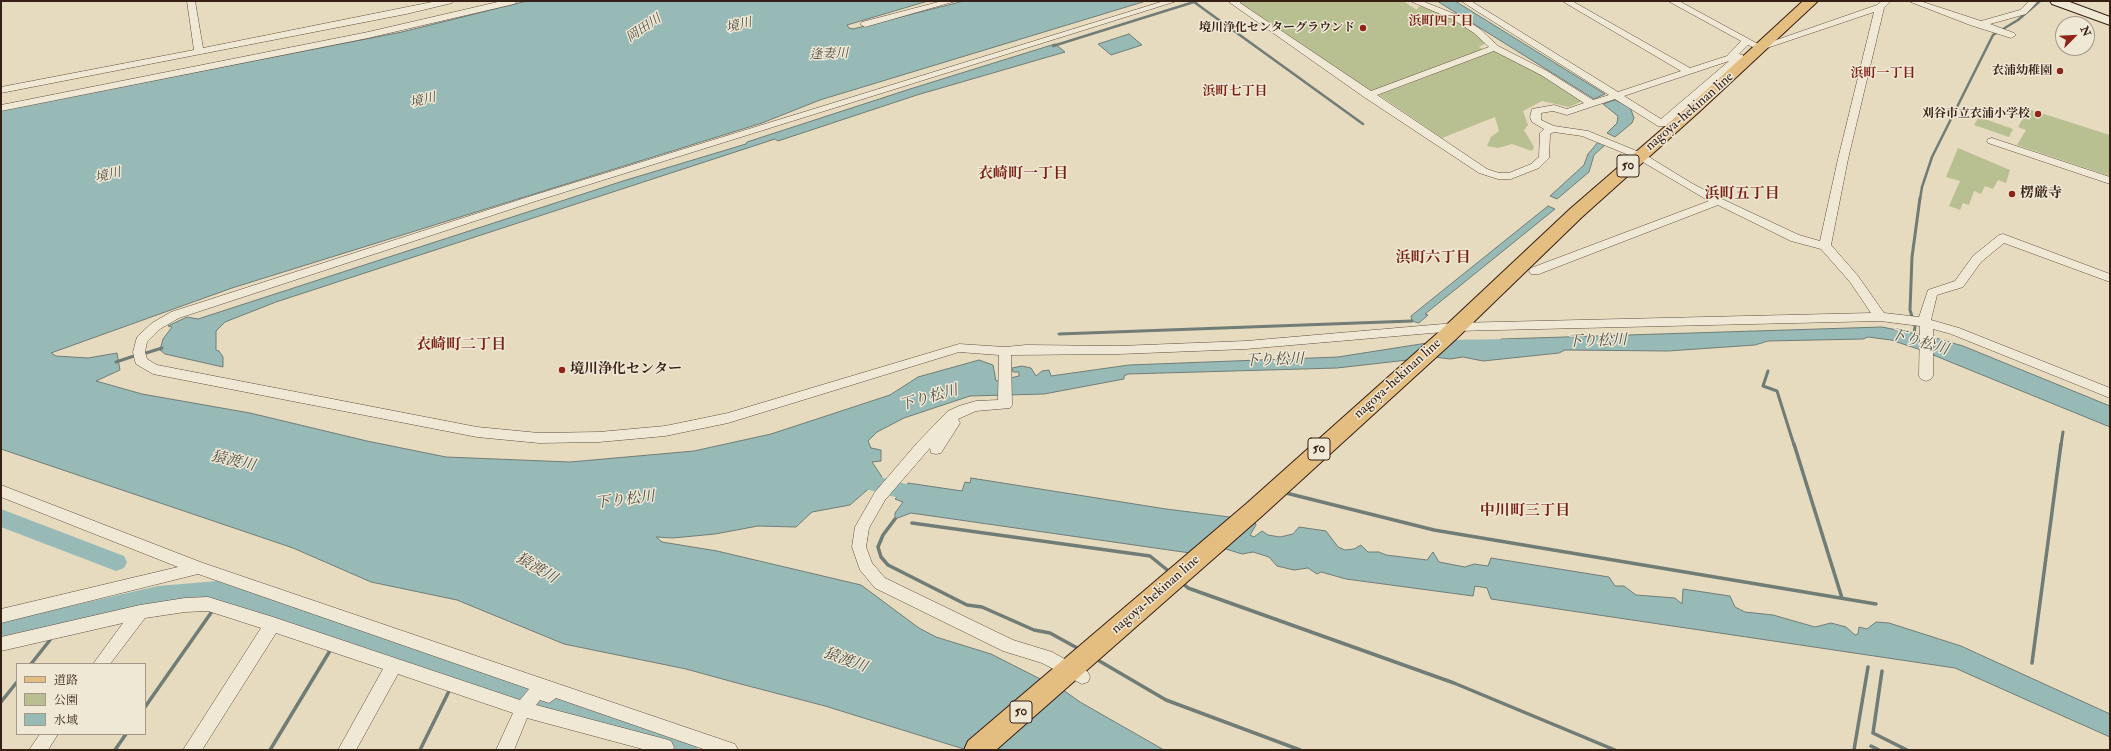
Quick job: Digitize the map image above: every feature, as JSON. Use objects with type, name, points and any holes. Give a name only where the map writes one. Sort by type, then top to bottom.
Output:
[{"type":"main road","name":"nagoya-hekinan line","points":[[977,750],[1079,666],[1248,515],[1391,384],[1452,331],[1576,213],[1764,46],[1811,1]]},
{"type":"street","points":[[191,1],[199,52]]},
{"type":"street","points":[[1,90],[406,11],[449,1]]},
{"type":"street","points":[[1,108],[368,35],[514,1]]},
{"type":"street","points":[[865,24],[952,1]]},
{"type":"street","points":[[1173,1],[532,199],[175,315],[156,326],[141,340],[139,355],[153,369],[477,432],[539,438],[599,437],[665,431],[728,418],[784,403],[959,348],[1005,354],[1026,349],[1119,350],[1246,345],[1452,331],[1880,316],[1908,320],[1955,331],[2110,392]]},
{"type":"street","points":[[1237,1],[1233,2],[1368,95],[1483,171],[1498,176],[1510,176],[1535,166],[1544,158],[1546,133],[1552,129]]},
{"type":"street","points":[[1414,1],[1457,18],[1477,31],[1495,48],[1544,73],[1592,104]]},
{"type":"street","points":[[1465,1],[1662,124],[1754,45],[1672,1]]},
{"type":"street","points":[[1566,1],[1688,71]]},
{"type":"street","points":[[1912,1],[1972,23],[1981,24],[2008,34]]},
{"type":"street","points":[[1981,24],[2023,12],[2034,1]]},
{"type":"street","points":[[2056,1],[2110,21]]},
{"type":"street","points":[[2067,1],[2110,17]]},
{"type":"street","points":[[1764,46],[1884,4]]},
{"type":"street","points":[[1825,246],[1843,159],[1884,4]]},
{"type":"street","points":[[368,35],[377,27],[406,11]]},
{"type":"street","points":[[1567,112],[1730,58],[1747,41]]},
{"type":"street","points":[[1368,95],[1495,48]]},
{"type":"street","points":[[1545,149],[1537,140],[1537,122],[1535,117],[1536,111],[1554,108],[1567,112],[1584,133]]},
{"type":"street","points":[[1537,122],[1552,129],[1584,133],[1640,156],[1689,186],[1718,201],[1795,238],[1825,246],[1854,279],[1880,316]]},
{"type":"street","points":[[1992,141],[2110,181]]},
{"type":"street","points":[[1535,271],[1718,201]]},
{"type":"street","points":[[1927,371],[1924,324],[1932,293],[1959,284],[1977,260],[2003,238],[2110,278]]},
{"type":"street","points":[[1005,354],[1005,405],[964,409],[953,415],[880,496],[862,527],[859,548],[865,566],[880,583],[1009,646],[1079,666]]},
{"type":"street","points":[[936,449],[964,409]]},
{"type":"street","points":[[1,491],[198,568],[729,750]]},
{"type":"street","points":[[1,616],[198,568]]},
{"type":"street","points":[[1,644],[140,612],[185,605],[215,606],[524,708],[665,747],[664,750]]},
{"type":"street","points":[[102,663],[140,612]]},
{"type":"street","points":[[192,750],[273,624]]},
{"type":"street","points":[[348,750],[394,666]]},
{"type":"street","points":[[504,750],[524,708],[537,691],[580,706],[592,704]]},
{"type":"street","points":[[38,750],[49,735]]},
{"type":"green space","name":"境川浄化センターグラウンド","points":[[1403,1],[1417,10],[1418,7],[1425,5],[1457,18],[1487,42],[1479,47],[1483,49],[1370,92],[1239,2]]},
{"type":"green space","points":[[1498,49],[1585,100],[1569,107],[1542,101],[1523,111],[1528,125],[1524,130],[1534,147],[1532,151],[1512,144],[1498,148],[1487,146],[1491,137],[1499,131],[1495,117],[1442,138],[1379,95]]},
{"type":"green space","points":[[2028,109],[2110,135],[2110,176],[2017,145],[2026,130],[2018,127]]},
{"type":"green space","points":[[1979,117],[2013,129],[2009,137],[1974,125]]},
{"type":"green space","points":[[1958,148],[2010,170],[2006,183],[1998,180],[1993,189],[1985,186],[1981,194],[1974,191],[1969,205],[1963,203],[1960,210],[1949,206],[1960,181],[1946,177]]},
{"type":"water","points":[[527,1],[928,1],[847,25],[849,28],[853,29],[964,1],[1146,1],[820,100],[762,123],[232,288],[51,353],[56,356],[88,358],[117,353],[120,370],[96,381],[142,394],[250,413],[367,441],[446,457],[570,462],[694,451],[771,434],[890,395],[918,377],[979,360],[993,365],[996,381],[1019,376],[1019,372],[1013,372],[1012,368],[1022,366],[1031,368],[1036,376],[1042,371],[1049,370],[1051,376],[1129,365],[1338,357],[1427,343],[1454,344],[1477,349],[1488,348],[1501,339],[1882,327],[1932,337],[1963,346],[2110,406],[2110,427],[1921,350],[1891,340],[1868,337],[1863,339],[1768,341],[1755,345],[1668,351],[1565,350],[1559,353],[1483,361],[1463,357],[1450,359],[1434,357],[1337,368],[1128,374],[1124,376],[1124,379],[1044,394],[970,396],[904,418],[877,432],[868,441],[871,448],[881,450],[881,461],[872,462],[882,477],[850,505],[812,512],[796,527],[758,526],[715,534],[673,538],[656,537],[662,542],[717,551],[861,585],[919,628],[936,637],[991,654],[1066,692],[1080,702],[1164,750],[967,750],[825,706],[686,669],[564,644],[457,600],[371,582],[293,548],[1,449],[1,110],[402,32]]},
{"type":"water","points":[[1437,1],[1455,1],[1605,94],[1594,99]]},
{"type":"water","points":[[1129,34],[1142,45],[1111,55],[1098,44]]},
{"type":"water","points":[[1055,44],[1065,52],[917,95],[778,141],[775,139],[276,302],[225,322],[216,331],[216,350],[219,351],[223,357],[223,367],[165,354],[160,350],[163,339],[172,327],[168,326],[187,317],[198,319],[623,181],[746,144],[747,142],[910,89]]},
{"type":"water","points":[[1615,100],[1630,107],[1634,118],[1632,123],[1615,137],[1607,133],[1617,123],[1618,116],[1603,104]]},
{"type":"water","points":[[1599,141],[1606,144],[1594,155],[1589,172],[1557,199],[1550,196],[1584,165],[1588,154]]},
{"type":"water","points":[[1548,206],[1555,209],[1425,314],[1428,315],[1419,323],[1412,321],[1411,316]]},
{"type":"water","points":[[971,478],[1166,509],[1254,520],[1256,525],[1250,535],[1254,537],[1262,531],[1268,535],[1280,537],[1293,534],[1299,527],[1326,531],[1338,547],[1345,550],[1354,549],[1361,545],[1368,552],[1379,552],[1386,555],[1427,560],[1433,552],[1439,562],[1465,567],[1474,564],[1488,566],[1491,558],[1609,577],[1615,586],[1624,586],[1636,595],[1675,598],[1682,604],[1683,589],[1730,596],[1735,607],[1745,612],[1773,615],[1815,627],[1831,623],[1846,627],[1855,635],[1858,634],[1859,627],[1867,629],[1876,622],[1889,623],[1961,646],[2110,714],[2110,737],[1955,668],[1491,599],[1487,588],[1475,586],[1473,596],[1346,579],[1321,572],[1317,574],[1308,568],[1294,570],[1277,566],[1269,557],[1253,552],[1242,554],[1226,549],[1211,559],[1190,553],[911,513],[895,519],[895,513],[903,502],[895,499],[898,496],[890,493],[899,484],[905,487],[908,483],[962,491],[965,482],[970,483]]},
{"type":"waterway","points":[[1053,46],[1197,1]]},
{"type":"waterway","points":[[1920,199],[1922,187],[1932,157],[1993,35],[2018,20],[2040,1]]},
{"type":"waterway","points":[[1194,2],[1363,124]]},
{"type":"waterway","points":[[1914,335],[1915,326],[1910,310],[1912,257],[1920,198]]},
{"type":"waterway","points":[[1059,334],[1412,321]]},
{"type":"waterway","name":"下り松川","points":[[1438,347],[1517,345]]},
{"type":"waterway","points":[[143,354],[162,348]]},
{"type":"waterway","points":[[116,362],[137,355]]},
{"type":"waterway","points":[[1768,371],[1763,386],[1777,391],[1794,445]]},
{"type":"waterway","points":[[2061,445],[2063,432]]},
{"type":"waterway","points":[[1794,444],[1842,598]]},
{"type":"waterway","points":[[2032,663],[2061,444]]},
{"type":"waterway","points":[[851,477],[906,492]]},
{"type":"waterway","points":[[1286,493],[1434,530],[1876,604]]},
{"type":"waterway","points":[[1,518],[116,562]]},
{"type":"waterway","points":[[895,519],[883,535],[878,547],[881,557],[888,565],[967,605],[982,607],[1034,630],[1050,633],[1079,649]]},
{"type":"waterway","points":[[912,523],[1150,556],[1171,573]]},
{"type":"waterway","points":[[1181,582],[1188,588],[1454,683],[1615,750]]},
{"type":"waterway","points":[[1,632],[158,596],[217,591],[686,750]]},
{"type":"waterway","points":[[217,604],[225,593]]},
{"type":"waterway","points":[[146,706],[213,610]]},
{"type":"waterway","points":[[65,621],[69,616]]},
{"type":"waterway","points":[[335,642],[340,633]]},
{"type":"waterway","points":[[32,663],[50,640]]},
{"type":"waterway","points":[[270,750],[331,649]]},
{"type":"waterway","points":[[1096,659],[1166,700],[1300,750]]},
{"type":"waterway","points":[[1854,750],[1868,667]]},
{"type":"waterway","points":[[1882,671],[1873,733],[1907,750]]},
{"type":"waterway","points":[[454,680],[457,674]]},
{"type":"waterway","points":[[1,702],[16,683]]},
{"type":"waterway","points":[[420,750],[450,689]]},
{"type":"waterway","points":[[115,750],[125,735]]},
{"type":"waterway","points":[[1871,746],[1879,750]]},
{"type":"place","name":"境川浄化センターグラウンド","points":[[1363,28]]},
{"type":"place","name":"衣浦幼稚園","points":[[2060,71]]},
{"type":"place","name":"刈谷市立衣浦小学校","points":[[2038,114]]},
{"type":"place","name":"楞厳寺","points":[[2012,194]]},
{"type":"place","name":"境川浄化センター","points":[[562,370]]},
{"type":"district","name":"浜町四丁目","points":[[1441,22]]},
{"type":"district","name":"浜町一丁目","points":[[1883,74]]},
{"type":"district","name":"浜町七丁目","points":[[1235,92]]},
{"type":"district","name":"衣崎町一丁目","points":[[1023,175]]},
{"type":"district","name":"浜町五丁目","points":[[1742,195]]},
{"type":"district","name":"浜町六丁目","points":[[1433,259]]},
{"type":"district","name":"衣崎町二丁目","points":[[461,346]]},
{"type":"district","name":"中川町三丁目","points":[[1525,512]]},
{"type":"water label","name":"境川","points":[[739,26]]},
{"type":"water label","name":"岡田川","points":[[644,29]]},
{"type":"water label","name":"逢妻川","points":[[829,55]]},
{"type":"water label","name":"境川","points":[[423,101]]},
{"type":"water label","name":"境川","points":[[108,176]]},
{"type":"water label","name":"猿渡川","points":[[233,462]]},
{"type":"water label","name":"猿渡川","points":[[536,569]]},
{"type":"water label","name":"猿渡川","points":[[845,661]]}]
